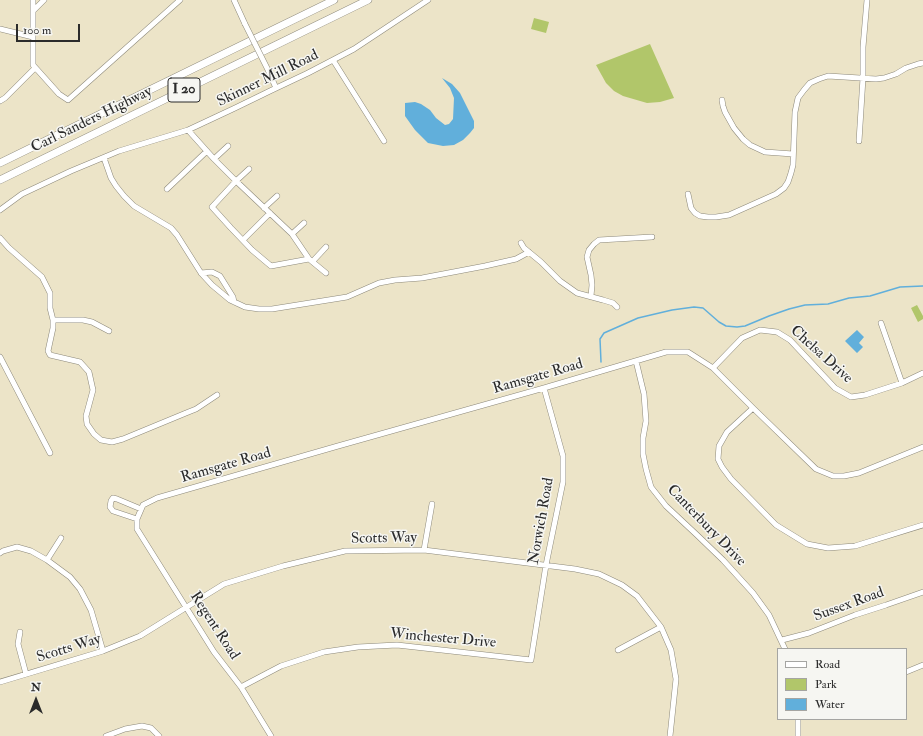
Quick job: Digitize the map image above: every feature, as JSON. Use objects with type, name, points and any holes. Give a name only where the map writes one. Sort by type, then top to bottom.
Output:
[{"type":"highway","name":"Carl Sanders Highway","points":[[0,163],[334,0]]},
{"type":"highway","name":"Carl Sanders Highway","points":[[0,180],[368,0]]},
{"type":"street","points":[[33,0],[33,65],[59,94],[68,100],[180,0]]},
{"type":"street","points":[[34,10],[44,0]]},
{"type":"street","points":[[234,0],[276,88]]},
{"type":"street","name":"Skinner Mill Road","points":[[0,210],[22,194],[71,171],[119,151],[188,130],[308,73],[370,38],[428,0]]},
{"type":"street","points":[[859,141],[863,78],[863,47],[867,0]]},
{"type":"street","points":[[0,29],[33,37]]},
{"type":"street","points":[[333,60],[384,141]]},
{"type":"street","points":[[688,194],[691,208],[695,213],[700,216],[716,218],[729,215],[776,194],[784,188],[791,173],[793,165],[795,112],[798,98],[810,83],[828,76],[876,79],[884,78],[896,74],[906,68],[923,63]]},
{"type":"street","points":[[0,101],[5,98],[35,68]]},
{"type":"street","points":[[722,100],[725,112],[734,128],[750,145],[764,152],[793,154]]},
{"type":"street","points":[[188,130],[214,159],[292,234],[311,260],[326,273]]},
{"type":"street","points":[[214,159],[228,146]]},
{"type":"street","points":[[167,189],[207,151]]},
{"type":"street","points":[[104,158],[111,178],[124,196],[134,206],[171,228],[201,273],[212,286],[230,300],[245,306],[259,309],[272,309],[347,297],[383,282],[422,278],[478,267],[516,259],[528,252]]},
{"type":"street","points":[[249,169],[212,207],[252,250],[271,266],[311,260],[326,247]]},
{"type":"street","points":[[264,208],[277,196]]},
{"type":"street","points":[[243,240],[270,213]]},
{"type":"street","points":[[292,234],[304,223]]},
{"type":"street","points":[[591,296],[591,275],[587,257],[589,250],[594,244],[600,240],[652,237]]},
{"type":"street","points":[[0,238],[9,248],[42,277],[50,293],[50,308],[53,328],[48,351],[50,355],[80,362],[89,372],[93,390],[86,416],[87,424],[100,440],[112,442],[129,437],[191,411],[217,395]]},
{"type":"street","points":[[521,243],[528,252],[541,262],[560,281],[577,293],[591,296],[618,306]]},
{"type":"street","points":[[201,273],[212,272],[220,276],[233,297],[234,302]]},
{"type":"street","points":[[53,320],[83,320],[92,322],[109,330]]},
{"type":"street","points":[[882,323],[902,383]]},
{"type":"street","name":"Chelsa Drive","points":[[713,368],[742,338],[760,330],[777,332],[790,340],[835,388],[851,397],[865,395],[902,383],[923,373]]},
{"type":"street","name":"Ramsgate Road","points":[[141,509],[143,505],[157,498],[666,352],[688,352],[713,368],[816,469],[833,476],[844,476],[859,473],[923,447]]},
{"type":"street","points":[[0,357],[50,453]]},
{"type":"street","name":"Canterbury Drive","points":[[636,361],[644,394],[646,421],[643,438],[643,454],[651,487],[666,506],[702,540],[753,593],[769,614],[785,648]]},
{"type":"street","name":"Norwich Road","points":[[532,660],[546,565],[563,482],[563,456],[544,388]]},
{"type":"street","points":[[753,408],[727,432],[719,446],[718,459],[722,468],[731,479],[776,525],[807,544],[828,548],[855,546],[923,525]]},
{"type":"street","points":[[113,498],[141,509],[137,519],[113,511],[110,507],[113,498]]},
{"type":"street","points":[[424,550],[432,504]]},
{"type":"street","name":"Regent Road","points":[[137,519],[137,529],[214,652],[241,687],[271,736]]},
{"type":"street","points":[[47,560],[61,538]]},
{"type":"street","points":[[0,553],[17,547],[31,551],[47,560],[70,577],[80,589],[91,610],[103,651]]},
{"type":"street","name":"Scotts Way","points":[[0,682],[103,651],[140,636],[224,584],[283,566],[345,551],[424,550],[546,565],[599,574],[622,585],[637,596],[661,627],[671,650],[676,680],[670,736]]},
{"type":"street","name":"Sussex Road","points":[[782,640],[809,633],[855,615],[923,592]]},
{"type":"street","points":[[618,650],[661,627]]},
{"type":"street","points":[[20,632],[18,644],[26,674]]},
{"type":"street","name":"Winchester Drive","points":[[241,687],[281,666],[324,652],[358,647],[397,645],[532,660]]},
{"type":"street","points":[[907,672],[923,665]]},
{"type":"street","points":[[798,720],[798,736]]},
{"type":"street","points":[[106,736],[124,729],[142,726],[151,728],[159,736]]},
{"type":"green space","points":[[534,18],[549,22],[546,33],[531,29]]},
{"type":"green space","points":[[650,44],[674,98],[660,102],[647,103],[623,96],[614,91],[606,83],[596,65]]},
{"type":"green space","points":[[917,305],[923,316],[923,319],[918,322],[911,308]]},
{"type":"water","points":[[442,78],[452,84],[460,93],[474,121],[474,128],[470,133],[463,140],[454,145],[443,146],[428,143],[415,130],[405,116],[405,103],[415,102],[430,110],[436,118],[445,125],[449,124],[453,119],[454,98],[450,88]]},
{"type":"water","points":[[857,330],[864,337],[859,343],[863,347],[857,353],[845,341]]},
{"type":"waterway","points":[[601,362],[600,339],[604,333],[638,318],[672,310],[694,307],[703,308],[726,326],[737,327],[745,326],[769,316],[805,305],[828,304],[849,298],[870,296],[900,287],[923,286]]}]
